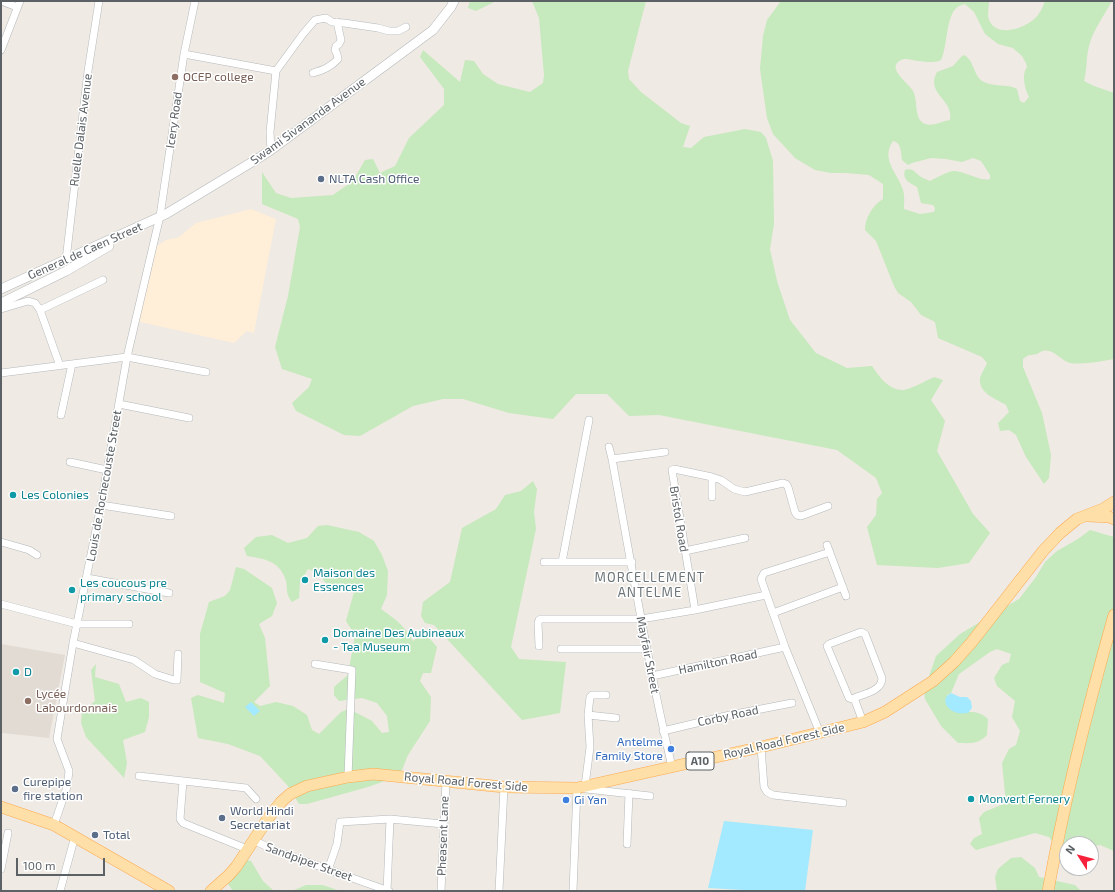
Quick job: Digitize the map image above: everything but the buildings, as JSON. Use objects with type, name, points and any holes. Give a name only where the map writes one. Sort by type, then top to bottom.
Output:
[{"type":"main road","name":"Royal Road Forest Side","points":[[211,891],[236,867],[250,844],[281,802],[290,794],[307,786],[348,777],[373,774],[504,787],[581,787],[761,747],[863,722],[886,712],[933,680],[954,662],[972,644],[1043,551],[1060,533],[1077,519],[1103,509],[1114,502]]},
{"type":"main road","points":[[1086,516],[1109,517],[1114,519]]},
{"type":"main road","points":[[1048,891],[1062,818],[1077,755],[1114,615]]},
{"type":"main road","points":[[1,807],[54,825],[169,891]]},
{"type":"street","points":[[1,1],[18,4],[3,38],[1,50]]},
{"type":"street","name":"Ruelle Dalais Avenue","points":[[66,260],[88,71],[100,1]]},
{"type":"street","name":"Icery Road","points":[[160,216],[184,54],[195,1]]},
{"type":"street","name":"Swami Sivananda Avenue","points":[[148,222],[166,214],[271,150],[432,30],[451,7],[454,1]]},
{"type":"street","points":[[271,150],[270,132],[276,70],[315,20],[326,18],[332,22],[344,22],[389,31],[398,31],[406,27]]},
{"type":"street","points":[[313,73],[328,68],[338,59],[335,50],[336,46],[341,40],[336,22]]},
{"type":"street","points":[[184,54],[276,70]]},
{"type":"street","name":"Louis de Rochecouste Street","points":[[54,825],[67,787],[69,771],[57,738],[73,643],[101,505],[127,357],[160,216]]},
{"type":"street","name":"General de Caen Street","points":[[1,289],[148,222]]},
{"type":"street","name":"General de Caen Street","points":[[1,303],[66,271],[148,222]]},
{"type":"street","points":[[40,310],[103,280]]},
{"type":"street","points":[[1,309],[28,301],[35,302],[40,310],[60,366]]},
{"type":"street","points":[[1,373],[127,357],[206,372]]},
{"type":"street","points":[[61,415],[72,364]]},
{"type":"street","points":[[119,404],[189,418]]},
{"type":"street","points":[[562,562],[589,420]]},
{"type":"street","name":"Mayfair Street","points":[[609,447],[632,562],[652,676],[672,767]]},
{"type":"street","points":[[612,459],[665,452]]},
{"type":"street","points":[[70,462],[107,470]]},
{"type":"street","name":"Bristol Road","points":[[695,610],[672,470],[674,469],[712,477],[721,480],[734,489],[745,492],[782,483],[786,484],[795,512],[801,516],[828,506]]},
{"type":"street","points":[[712,477],[712,496]]},
{"type":"street","points":[[101,505],[171,516]]},
{"type":"street","points":[[685,551],[712,541],[744,538]]},
{"type":"street","points":[[1,542],[29,550],[37,555]]},
{"type":"street","points":[[828,545],[846,596]]},
{"type":"street","points":[[820,733],[785,647],[761,579],[764,574],[830,552]]},
{"type":"street","points":[[544,562],[632,562]]},
{"type":"street","points":[[87,578],[169,593]]},
{"type":"street","points":[[773,613],[843,587]]},
{"type":"street","points":[[539,646],[539,620],[641,619],[695,610],[766,595]]},
{"type":"street","points":[[1,604],[77,624],[129,624]]},
{"type":"street","points":[[862,632],[866,634],[882,678],[882,683],[876,690],[854,698],[849,698],[828,646],[829,644],[862,632]]},
{"type":"street","points":[[73,643],[134,660],[155,674],[174,680],[177,680],[178,654]]},
{"type":"street","name":"Hamilton Road","points":[[652,676],[785,647]]},
{"type":"street","points":[[561,649],[647,649]]},
{"type":"street","points":[[315,664],[352,670],[348,777]]},
{"type":"street","points":[[573,891],[581,787],[590,747],[588,716],[590,696],[592,694],[606,695]]},
{"type":"street","points":[[854,698],[863,722]]},
{"type":"street","name":"Corby Road","points":[[663,731],[730,715],[792,703]]},
{"type":"street","points":[[588,716],[616,718]]},
{"type":"street","points":[[761,747],[764,787],[767,792],[773,795],[843,803]]},
{"type":"street","points":[[139,776],[246,788],[256,799]]},
{"type":"street","name":"Sandpiper Street","points":[[183,781],[180,819],[183,823],[276,851],[388,891]]},
{"type":"street","name":"Pheasent Lane","points":[[441,891],[446,781]]},
{"type":"street","points":[[499,891],[504,787]]},
{"type":"street","points":[[581,787],[650,796]]},
{"type":"street","points":[[627,844],[629,793]]},
{"type":"street","points":[[388,891],[390,819]]},
{"type":"street","points":[[328,870],[337,844],[340,822],[390,819],[443,824]]},
{"type":"street","points":[[1,865],[8,834]]},
{"type":"street","points":[[60,891],[75,836]]},
{"type":"shaded area","points":[[251,209],[276,219],[254,333],[247,331],[234,343],[136,321],[152,249],[166,240],[179,237],[196,223]]},
{"type":"shaded area","name":"Lycée Labourdonnais","points":[[1,644],[65,655],[49,738],[2,733],[1,736]]},
{"type":"green space","points":[[470,1],[496,1],[476,11],[468,8]]},
{"type":"green space","points":[[532,1],[646,1],[628,71],[629,79],[641,92],[681,123],[690,126],[683,147],[691,148],[704,137],[745,129],[761,132],[766,138],[773,161],[774,224],[770,249],[777,281],[790,320],[816,353],[847,368],[872,366],[884,382],[893,388],[906,390],[934,377],[943,380],[931,400],[945,421],[937,451],[973,514],[990,533],[969,563],[938,568],[877,565],[867,527],[876,515],[877,499],[882,493],[876,478],[837,450],[659,415],[629,416],[607,394],[576,394],[553,419],[509,413],[463,399],[443,399],[413,406],[360,436],[344,435],[296,411],[292,403],[309,387],[312,379],[282,369],[275,347],[288,296],[300,227],[298,219],[262,204],[262,172],[276,193],[291,198],[333,195],[353,181],[365,160],[373,159],[380,173],[395,166],[409,138],[444,105],[444,89],[420,57],[423,50],[460,82],[465,60],[474,61],[483,74],[498,84],[530,92],[543,83],[544,75],[539,18]]},
{"type":"green space","points":[[781,1],[989,1],[988,18],[993,26],[999,29],[1013,30],[1033,20],[1039,13],[1045,1],[1112,1],[1091,40],[1088,50],[1084,81],[1114,93],[1114,359],[1087,363],[1070,363],[1050,351],[1042,351],[1037,354],[1028,355],[1023,359],[1023,367],[1042,413],[1051,455],[1049,478],[1044,484],[1026,457],[1016,435],[1009,430],[1000,431],[998,423],[1009,412],[1006,405],[988,395],[982,388],[980,378],[987,363],[982,357],[938,338],[935,322],[921,315],[911,302],[898,293],[894,286],[876,241],[865,230],[866,221],[870,213],[883,199],[883,184],[869,175],[831,173],[815,170],[795,158],[773,134],[767,118],[760,69],[763,36],[767,20]],"holes":[[[965,4],[974,12],[985,34],[998,44],[1013,48],[1022,56],[1027,67],[1024,78],[1029,97],[1024,103],[1020,101],[1017,89],[982,81],[977,75],[970,60],[964,55],[953,66],[937,72],[934,80],[935,86],[948,107],[950,120],[929,125],[923,123],[918,117],[913,91],[897,71],[897,63],[905,59],[927,62],[936,62],[941,60],[951,16],[954,10]],[[893,141],[898,143],[902,160],[908,165],[931,158],[962,162],[973,158],[981,161],[990,175],[990,179],[986,180],[958,171],[953,171],[930,181],[921,177],[913,170],[905,170],[904,173],[906,179],[917,187],[921,203],[933,205],[935,208],[934,212],[920,214],[904,209],[903,190],[891,166],[888,154],[889,148]]]},
{"type":"green space","points":[[533,481],[537,489],[534,512],[536,529],[511,647],[519,659],[566,662],[560,713],[522,720],[434,625],[425,623],[421,616],[423,602],[450,582],[462,528],[496,509],[505,495],[521,491]]},
{"type":"green space","points":[[327,525],[359,532],[374,541],[382,555],[388,571],[387,595],[381,609],[402,626],[413,641],[424,632],[437,647],[431,673],[423,673],[420,681],[431,697],[430,721],[408,755],[402,770],[390,779],[368,787],[307,804],[299,804],[288,786],[260,756],[228,744],[198,738],[191,698],[198,695],[224,703],[225,693],[200,682],[200,634],[209,602],[225,596],[230,590],[236,567],[244,569],[272,588],[277,603],[272,616],[259,624],[265,638],[270,686],[254,702],[260,706],[276,702],[293,706],[307,715],[312,730],[319,734],[341,712],[349,709],[372,721],[382,733],[389,732],[387,716],[377,703],[362,698],[339,701],[334,695],[334,687],[348,675],[355,635],[346,621],[354,592],[349,586],[326,583],[316,572],[308,569],[300,582],[299,598],[292,602],[287,592],[285,578],[278,567],[270,561],[247,556],[244,548],[256,537],[272,535],[288,543],[307,538],[318,526]]},
{"type":"green space","points":[[1090,530],[1114,537],[1114,851],[1099,845],[1099,836],[1059,836],[1059,846],[1054,844],[1049,837],[1035,833],[976,850],[970,844],[974,838],[982,834],[979,818],[984,812],[1006,803],[1002,763],[1009,749],[1016,745],[1020,731],[1012,717],[1015,701],[997,686],[994,678],[1002,665],[1009,662],[1011,654],[997,649],[990,652],[959,674],[951,693],[947,695],[958,713],[978,713],[988,719],[987,735],[977,742],[958,743],[941,726],[925,699],[924,691],[936,656],[960,634],[1019,599],[1036,577],[1045,562],[1057,551]]},
{"type":"green space","points":[[96,664],[95,677],[119,684],[126,702],[141,698],[149,702],[149,717],[145,732],[123,740],[127,763],[124,778],[86,737],[81,723],[82,711],[95,701],[91,670]]},
{"type":"green space","points":[[1021,857],[1035,868],[1039,877],[1075,885],[1081,891],[997,891],[995,877],[998,869],[1011,858]]},
{"type":"green space","points":[[242,859],[251,861],[263,881],[274,891],[233,891],[228,884]]},
{"type":"green space","points":[[306,885],[323,885],[340,891],[292,891]]},
{"type":"water","points":[[951,693],[960,697],[967,697],[971,701],[972,708],[968,713],[954,712],[948,707],[945,701],[947,696]]},
{"type":"water","points":[[251,702],[260,711],[254,716],[245,707]]},
{"type":"water","points":[[724,821],[813,830],[805,891],[761,891],[708,888]]},
{"type":"place","name":"OCEP college","points":[[175,77]]},
{"type":"place","name":"NLTA Cash Office","points":[[321,179]]},
{"type":"place","name":"Les Colonies","points":[[13,495]]},
{"type":"place","name":"Maison des Essences","points":[[305,580]]},
{"type":"place","name":"Les coucous pre primary school","points":[[72,590]]},
{"type":"place","name":"Domaine Des Aubineaux - Tea Museum","points":[[325,640]]},
{"type":"place","name":"D","points":[[16,672]]},
{"type":"place","name":"Lycée Labourdonnais","points":[[28,701]]},
{"type":"place","name":"Antelme Family Store","points":[[671,749]]},
{"type":"place","name":"Curepipe fire station","points":[[15,789]]},
{"type":"place","name":"Monvert Fernery","points":[[971,799]]},
{"type":"place","name":"Gi Yan","points":[[566,800]]},
{"type":"place","name":"World Hindi Secretariat","points":[[222,818]]},
{"type":"place","name":"Total","points":[[95,835]]},
{"type":"district","name":"MORCELLEMENT ANTELME","points":[[650,586]]}]
